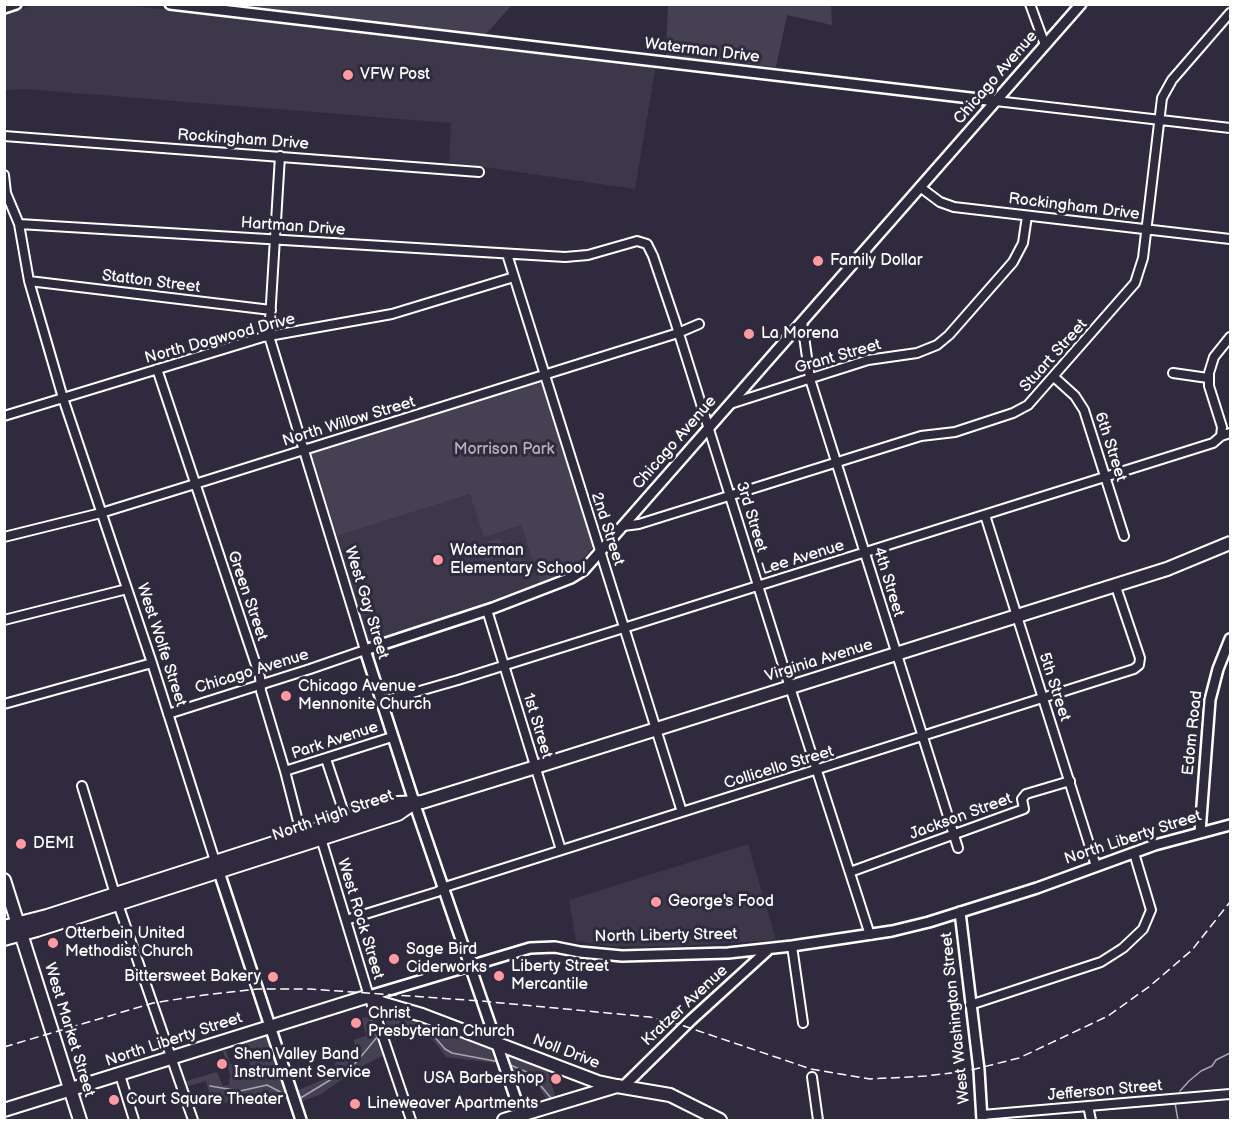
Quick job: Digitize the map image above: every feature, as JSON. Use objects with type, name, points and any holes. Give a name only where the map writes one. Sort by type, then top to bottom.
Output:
[{"type":"main road","name":"Virginia Avenue","points":[[414,803],[536,767],[1184,563],[1230,543]]},
{"type":"main road","name":"North High Street","points":[[217,866],[301,833],[319,833],[346,819],[398,803],[414,803]]},
{"type":"main road","name":"North High Street","points":[[4,939],[21,929],[319,833],[398,814],[414,803]]},
{"type":"main road","name":"West Market Street","points":[[4,880],[80,1120]]},
{"type":"main road","points":[[4,927],[21,929]]},
{"type":"main road","name":"North Liberty Street","points":[[4,1110],[369,996]]},
{"type":"main road","name":"Noll Drive","points":[[369,996],[381,1003],[422,1015],[598,1082],[670,1095],[720,1120]]},
{"type":"main road","points":[[504,1120],[522,1118],[620,1086]]},
{"type":"street","points":[[4,8],[16,4]]},
{"type":"street","name":"Waterman Drive","points":[[170,4],[1230,128]]},
{"type":"street","points":[[1030,4],[1045,45]]},
{"type":"street","name":"Chicago Avenue","points":[[168,714],[487,610],[574,577],[587,568],[1081,4]]},
{"type":"street","name":"Stuart Street","points":[[623,526],[639,524],[921,435],[951,433],[1013,413],[1032,402],[1135,283],[1142,265],[1162,98],[1169,84],[1230,13]]},
{"type":"street","name":"Rockingham Drive","points":[[4,136],[479,172]]},
{"type":"street","name":"West Gay Street","points":[[280,156],[269,336],[392,737],[522,1118]]},
{"type":"street","name":"West Wolfe Street","points":[[4,175],[6,193],[19,224],[29,281],[63,398],[301,1120]]},
{"type":"street","name":"Rockingham Drive","points":[[920,187],[936,200],[949,206],[1230,239]]},
{"type":"street","name":"Grant Street","points":[[729,404],[874,358],[921,352],[940,343],[1016,257],[1024,240],[1028,216]]},
{"type":"street","name":"Hartman Drive","points":[[19,224],[565,257],[588,255],[637,242],[648,245]]},
{"type":"street","name":"3rd Street","points":[[648,245],[870,935]]},
{"type":"street","name":"2nd Street","points":[[507,254],[682,812]]},
{"type":"street","name":"North Dogwood Drive","points":[[4,416],[269,336],[392,314],[514,277]]},
{"type":"street","name":"Statton Street","points":[[29,281],[271,310]]},
{"type":"street","name":"4th Street","points":[[802,322],[810,379],[958,848]]},
{"type":"street","name":"North Willow Street","points":[[4,537],[101,513],[678,333],[699,324]]},
{"type":"street","points":[[1221,436],[1222,427],[1208,378],[1214,357],[1230,337]]},
{"type":"street","name":"Green Street","points":[[157,369],[260,677],[301,833]]},
{"type":"street","points":[[1173,373],[1208,378]]},
{"type":"street","name":"6th Street","points":[[1054,377],[1075,396],[1084,410],[1124,536]]},
{"type":"street","name":"Lee Avenue","points":[[381,702],[624,629],[1106,477],[1213,443],[1221,436],[1230,433]]},
{"type":"street","name":"5th Street","points":[[985,515],[1096,866]]},
{"type":"street","name":"Collicello Street","points":[[346,920],[1134,669],[1139,665],[1140,658],[1115,584]]},
{"type":"street","points":[[4,620],[127,589]]},
{"type":"street","name":"1st Street","points":[[487,610],[561,850]]},
{"type":"street","name":"Edom Road","points":[[1200,832],[1210,700],[1218,669],[1230,639]]},
{"type":"street","points":[[4,704],[152,663]]},
{"type":"street","name":"Park Avenue","points":[[285,771],[392,737]]},
{"type":"street","points":[[326,759],[346,819]]},
{"type":"street","name":"Jackson Street","points":[[850,872],[1024,809],[1023,799],[1026,794],[1070,781]]},
{"type":"street","points":[[82,786],[116,899],[194,1120]]},
{"type":"street","name":"North Liberty Street","points":[[369,996],[469,965],[538,947],[555,947],[622,956],[728,953],[870,935],[960,912],[1134,853],[1230,825]]},
{"type":"street","name":"West Rock Street","points":[[319,833],[369,996],[411,1120]]},
{"type":"street","points":[[970,1005],[1101,962],[1123,948],[1143,929],[1150,910],[1134,853]]},
{"type":"street","name":"West Washington Street","points":[[960,912],[979,1070],[982,1118]]},
{"type":"street","points":[[792,946],[803,1023]]},
{"type":"street","name":"Kratzer Avenue","points":[[620,1086],[769,949]]},
{"type":"street","points":[[120,1075],[134,1120]]},
{"type":"street","points":[[812,1077],[818,1120]]},
{"type":"street","name":"Jefferson Street","points":[[982,1118],[1230,1094]]},
{"type":"street","points":[[1088,1106],[1091,1120]]},
{"type":"shaded area","points":[[39,4],[125,5],[656,65],[635,189],[449,162],[451,123],[24,89],[5,90],[5,14]]},
{"type":"shaded area","name":"Waterman Elementary School","points":[[470,494],[521,525],[540,583],[478,608],[368,642],[337,536]]},
{"type":"shaded area","points":[[748,844],[776,940],[681,946],[608,946],[576,941],[569,900]]},
{"type":"green space","points":[[215,5],[512,5],[486,34]]},
{"type":"green space","points":[[668,5],[831,5],[832,25],[787,15],[776,67],[666,56]]},
{"type":"green space","name":"Morrison Park","points":[[541,380],[594,546],[575,568],[540,583],[521,525],[484,537],[470,494],[337,536],[311,452]]},
{"type":"green space","points":[[500,538],[503,546],[515,542],[525,569],[512,574],[506,555],[485,561],[480,545]]},
{"type":"green space","points":[[391,1014],[418,1021],[490,1048],[495,1063],[446,1057],[434,1041],[410,1029],[391,1034],[384,1015]]},
{"type":"green space","points":[[371,1016],[384,1055],[357,1069],[321,1094],[300,1102],[296,1091],[322,1080],[333,1069],[337,1059],[356,1053],[354,1040],[366,1036],[362,1018]]},
{"type":"green space","points":[[267,1035],[290,1102],[263,1093],[213,1106],[206,1081],[188,1086],[186,1081],[217,1072],[223,1086],[229,1085],[230,1074],[223,1051],[226,1050],[230,1064],[236,1072],[251,1067],[243,1043]]},
{"type":"green space","points":[[508,1056],[548,1071],[555,1096],[547,1099],[528,1077],[512,1071]]},
{"type":"waterway","points":[[385,1032],[406,1025],[426,1030],[452,1053],[500,1062]]},
{"type":"waterway","points":[[299,1099],[353,1066],[378,1036]]},
{"type":"waterway","points":[[1180,1091],[1201,1071],[1230,1053]]},
{"type":"waterway","points":[[508,1064],[531,1074],[551,1098]]},
{"type":"waterway","points":[[210,1086],[240,1091],[267,1085],[288,1096]]},
{"type":"waterway","points":[[1175,1103],[1178,1120]]},
{"type":"railway","points":[[4,1047],[153,1003],[258,989],[310,989],[481,1001],[650,1017],[684,1026],[811,1069],[870,1079],[926,1076],[967,1071],[1019,1058],[1108,1016],[1150,986],[1192,950],[1230,902]]},
{"type":"place","name":"VFW Post","points":[[348,75]]},
{"type":"place","name":"Family Dollar","points":[[818,261]]},
{"type":"place","name":"La Morena","points":[[749,334]]},
{"type":"place","name":"Waterman Elementary School","points":[[438,560]]},
{"type":"place","name":"Chicago Avenue Mennonite Church","points":[[286,696]]},
{"type":"place","name":"DEMI","points":[[21,844]]},
{"type":"place","name":"George's Food","points":[[656,902]]},
{"type":"place","name":"Otterbein United Methodist Church","points":[[53,943]]},
{"type":"place","name":"Sage Bird Ciderworks","points":[[394,959]]},
{"type":"place","name":"Liberty Street Mercantile","points":[[499,976]]},
{"type":"place","name":"Bittersweet Bakery","points":[[273,977]]},
{"type":"place","name":"Christ Presbyterian Church","points":[[356,1023]]},
{"type":"place","name":"Shen Valley Band Instrument Service","points":[[222,1064]]},
{"type":"place","name":"USA Barbershop","points":[[556,1079]]},
{"type":"place","name":"Court Square Theater","points":[[114,1100]]},
{"type":"place","name":"Lineweaver Apartments","points":[[355,1104]]}]
